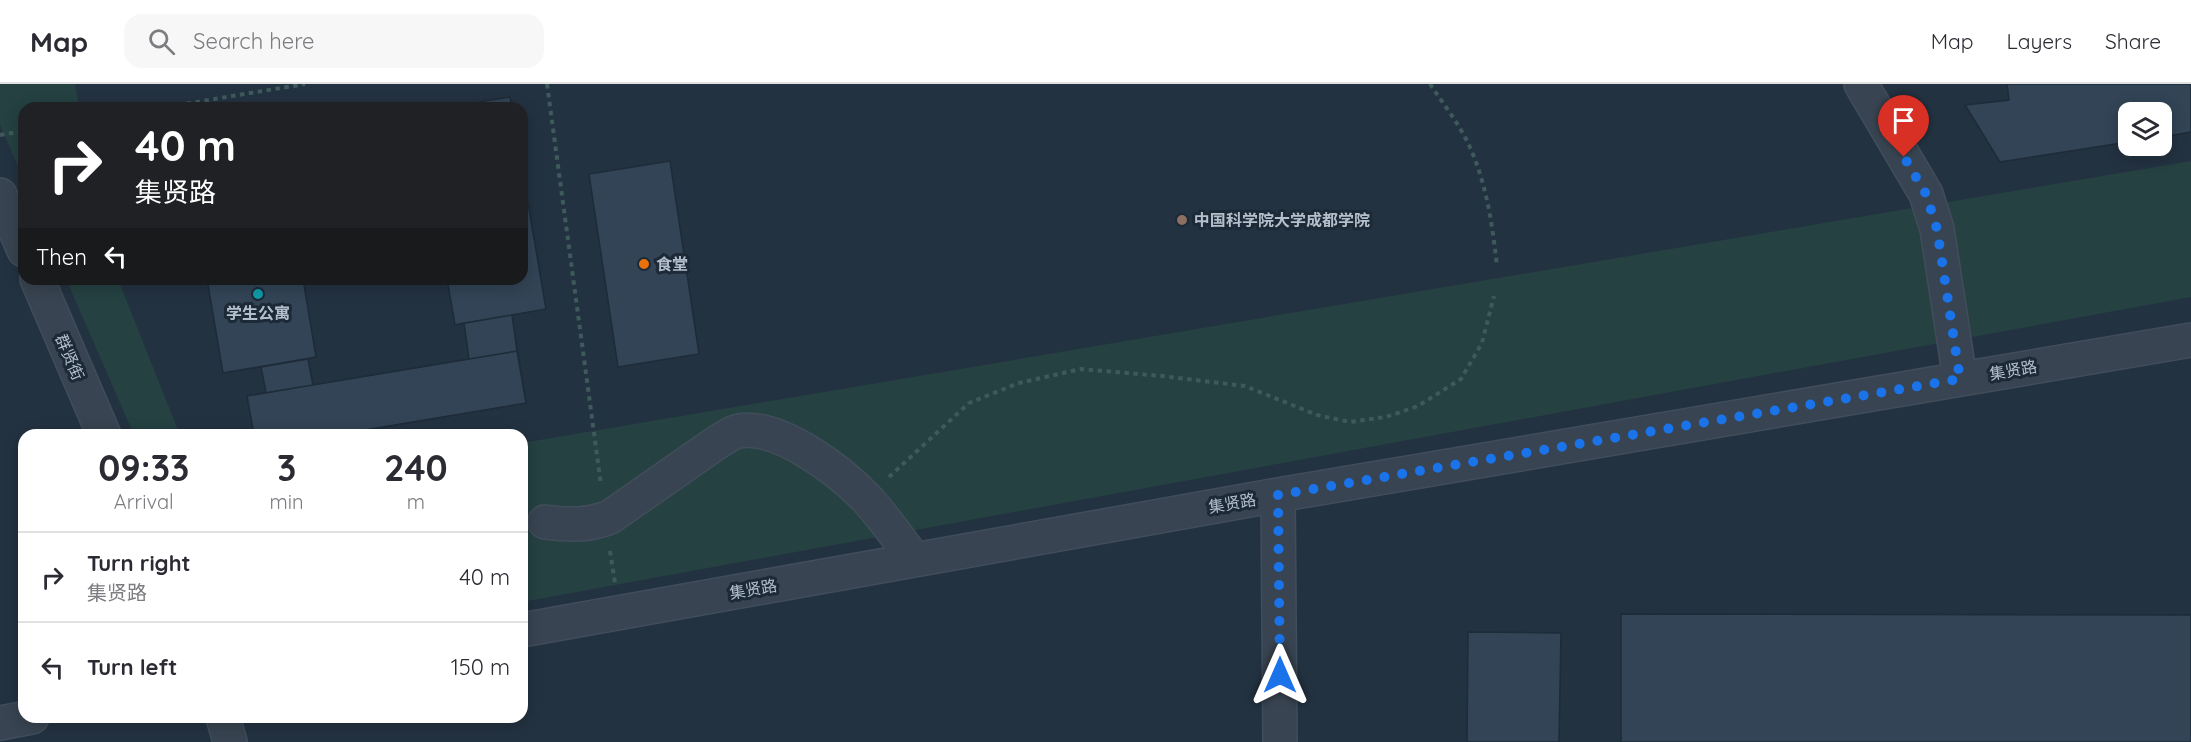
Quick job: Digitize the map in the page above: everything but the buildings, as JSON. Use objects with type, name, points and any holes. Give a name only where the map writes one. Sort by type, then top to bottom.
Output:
[{"type":"street","points":[[1861,84],[1926,194],[1937,229],[1960,379]]},
{"type":"street","points":[[0,195],[18,236]]},
{"type":"street","name":"群贤街","points":[[40,285],[101,429]]},
{"type":"street","name":"集贤路","points":[[528,629],[1278,495],[2191,340]]},
{"type":"street","points":[[545,522],[567,525],[592,524],[606,519],[738,431],[762,431],[787,440],[826,466],[866,498],[915,560]]},
{"type":"street","points":[[1278,495],[1280,742]]},
{"type":"street","points":[[0,723],[18,720]]},
{"type":"street","points":[[225,723],[230,742]]},
{"type":"path","points":[[196,102],[305,84]]},
{"type":"path","points":[[547,84],[619,613]]},
{"type":"path","points":[[1430,84],[1466,140],[1482,178],[1491,213],[1497,266]]},
{"type":"path","points":[[0,135],[18,132]]},
{"type":"path","points":[[866,498],[969,403],[1019,383],[1081,369],[1245,386],[1317,415],[1350,422],[1386,417],[1418,406],[1461,379],[1482,343],[1494,296]]},
{"type":"green space","points":[[0,84],[75,84],[78,102],[18,102],[18,166],[0,125]]},
{"type":"green space","points":[[2191,161],[2191,297],[528,601],[528,442]]},
{"type":"green space","points":[[69,285],[120,285],[178,429],[131,429]]},
{"type":"place","name":"中国科学院大学成都学院","points":[[1182,220]]},
{"type":"place","name":"食堂","points":[[644,264]]},
{"type":"place","name":"学生公寓","points":[[258,294]]},
{"type":"route","points":[[1280,675],[1278,495],[1960,379],[1937,229],[1926,194],[1904,157]]}]
